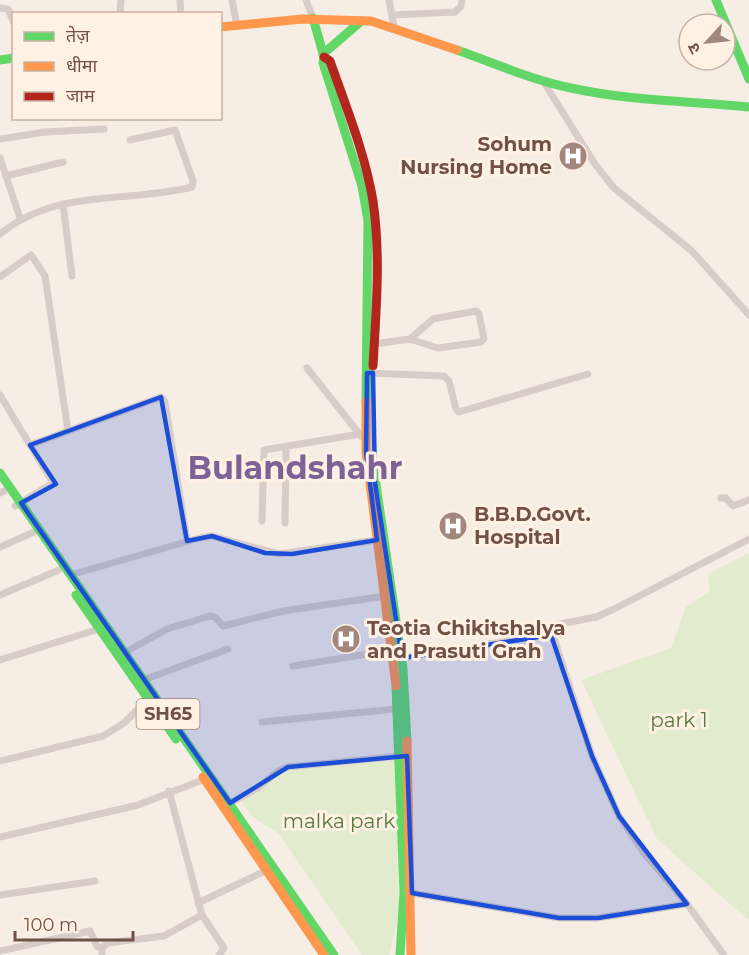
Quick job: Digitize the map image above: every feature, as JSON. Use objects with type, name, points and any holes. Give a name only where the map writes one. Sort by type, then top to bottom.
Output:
[{"type":"main road","points":[[716,0],[749,79]]},
{"type":"main road","points":[[313,18],[324,55],[323,63],[362,186],[368,221],[372,451],[401,658],[404,893],[400,955]]},
{"type":"main road","points":[[222,27],[313,18],[363,23],[371,21],[394,27],[545,85],[619,97],[676,99],[749,107]]},
{"type":"main road","points":[[324,55],[363,23]]},
{"type":"main road","points":[[363,23],[369,28],[392,33],[545,85],[619,103],[676,105],[749,114]]},
{"type":"main road","points":[[324,55],[330,62],[348,112],[371,193],[376,220],[374,344],[363,438],[393,651],[396,709],[403,756],[412,893],[411,955]]},
{"type":"main road","name":"SH65","points":[[0,473],[59,570],[324,955]]},
{"type":"main road","name":"SH65","points":[[1,490],[18,505],[70,575],[230,802],[334,955]]},
{"type":"street","points":[[232,0],[237,26]]},
{"type":"street","points":[[306,0],[313,18]]},
{"type":"street","points":[[389,0],[394,27]]},
{"type":"street","points":[[393,15],[455,12],[461,6],[462,0]]},
{"type":"street","points":[[0,8],[8,9],[12,18]]},
{"type":"street","points":[[545,85],[595,164],[614,188],[692,251],[749,315]]},
{"type":"street","points":[[0,140],[45,132],[104,129]]},
{"type":"street","points":[[0,234],[20,218],[63,204],[192,186],[193,181],[175,130],[130,140]]},
{"type":"street","points":[[0,158],[20,218]]},
{"type":"street","points":[[6,176],[63,162]]},
{"type":"street","points":[[63,204],[72,276]]},
{"type":"street","points":[[0,277],[32,255],[45,276],[68,431]]},
{"type":"street","points":[[374,344],[410,339],[438,348],[481,342],[484,339],[477,311],[436,317],[410,339]]},
{"type":"street","points":[[307,368],[363,438]]},
{"type":"street","points":[[370,373],[444,376],[449,381],[456,409],[459,412],[588,374]]},
{"type":"street","points":[[0,395],[53,483],[18,505]]},
{"type":"street","points":[[30,445],[158,398],[164,398],[187,541]]},
{"type":"street","points":[[262,521],[263,452],[267,449],[363,438]]},
{"type":"street","points":[[285,523],[286,448]]},
{"type":"street","points":[[721,498],[726,498],[733,506],[749,500]]},
{"type":"street","points":[[0,547],[34,532]]},
{"type":"street","points":[[70,575],[212,536],[265,552],[292,554],[377,540]]},
{"type":"street","points":[[551,635],[555,625],[605,613],[749,539]]},
{"type":"street","points":[[0,595],[59,570]]},
{"type":"street","points":[[124,653],[167,629],[210,616],[215,617],[223,626],[283,611],[386,596]]},
{"type":"street","points":[[0,660],[99,629]]},
{"type":"street","points":[[401,658],[551,635]]},
{"type":"street","points":[[551,635],[556,642],[592,756],[620,816],[644,853],[687,904],[724,955]]},
{"type":"street","points":[[143,680],[228,649]]},
{"type":"street","points":[[293,666],[393,651]]},
{"type":"street","points":[[0,760],[104,736],[124,723],[148,699]]},
{"type":"street","points":[[262,722],[396,709]]},
{"type":"street","points":[[230,802],[258,788],[278,771],[288,767],[403,756]]},
{"type":"street","points":[[0,837],[138,805],[204,779]]},
{"type":"street","points":[[169,791],[201,915],[224,948],[219,955]]},
{"type":"street","points":[[198,903],[267,870]]},
{"type":"street","points":[[0,895],[95,881]]},
{"type":"street","points":[[412,893],[559,918],[598,918],[687,904]]},
{"type":"street","points":[[0,951],[87,932],[93,934],[97,946],[102,951],[110,942],[164,936],[201,915]]},
{"type":"highlighted area","points":[[367,373],[373,373],[375,483],[402,658],[551,635],[592,756],[619,816],[687,904],[598,918],[559,918],[412,893],[407,756],[288,767],[230,803],[21,503],[56,484],[30,445],[161,397],[187,541],[212,536],[265,553],[292,554],[377,540],[366,452]]},
{"type":"green space","name":"park 1","points":[[749,553],[748,920],[657,839],[581,680],[671,648],[686,607],[710,591],[708,574]]},
{"type":"green space","name":"malka park","points":[[395,753],[399,914],[389,955],[362,955],[279,834],[253,817],[236,795],[297,767],[363,761]]},
{"type":"traffic: fast","points":[[716,0],[749,79]]},
{"type":"traffic: fast","points":[[313,18],[324,57],[323,63],[362,186],[368,221],[366,401]]},
{"type":"traffic: fast","points":[[323,54],[360,22]]},
{"type":"traffic: fast","points":[[457,50],[542,81],[571,88],[637,98],[749,107]]},
{"type":"traffic: fast","points":[[0,60],[12,58]]},
{"type":"traffic: fast","points":[[373,464],[403,669],[407,741]]},
{"type":"traffic: fast","points":[[0,473],[334,955]]},
{"type":"traffic: fast","points":[[76,595],[176,739]]},
{"type":"traffic: fast","points":[[396,686],[404,893],[400,955]]},
{"type":"traffic: slow","points":[[222,27],[302,19],[371,21],[457,50]]},
{"type":"traffic: slow","points":[[366,401],[366,452],[396,686]]},
{"type":"traffic: slow","points":[[407,741],[411,955]]},
{"type":"traffic: slow","points":[[203,777],[324,955]]},
{"type":"traffic: jam","points":[[324,57],[330,61],[354,130],[373,201],[377,263],[373,366]]},
{"type":"place","name":"Sohum Nursing Home","points":[[573,156]]},
{"type":"place","name":"B.B.D.Govt. Hospital","points":[[453,526]]},
{"type":"place","name":"Teotia Chikitshalya and Prasuti Grah","points":[[346,639]]},
{"type":"district","name":"Bulandshahr","points":[[295,467]]}]
